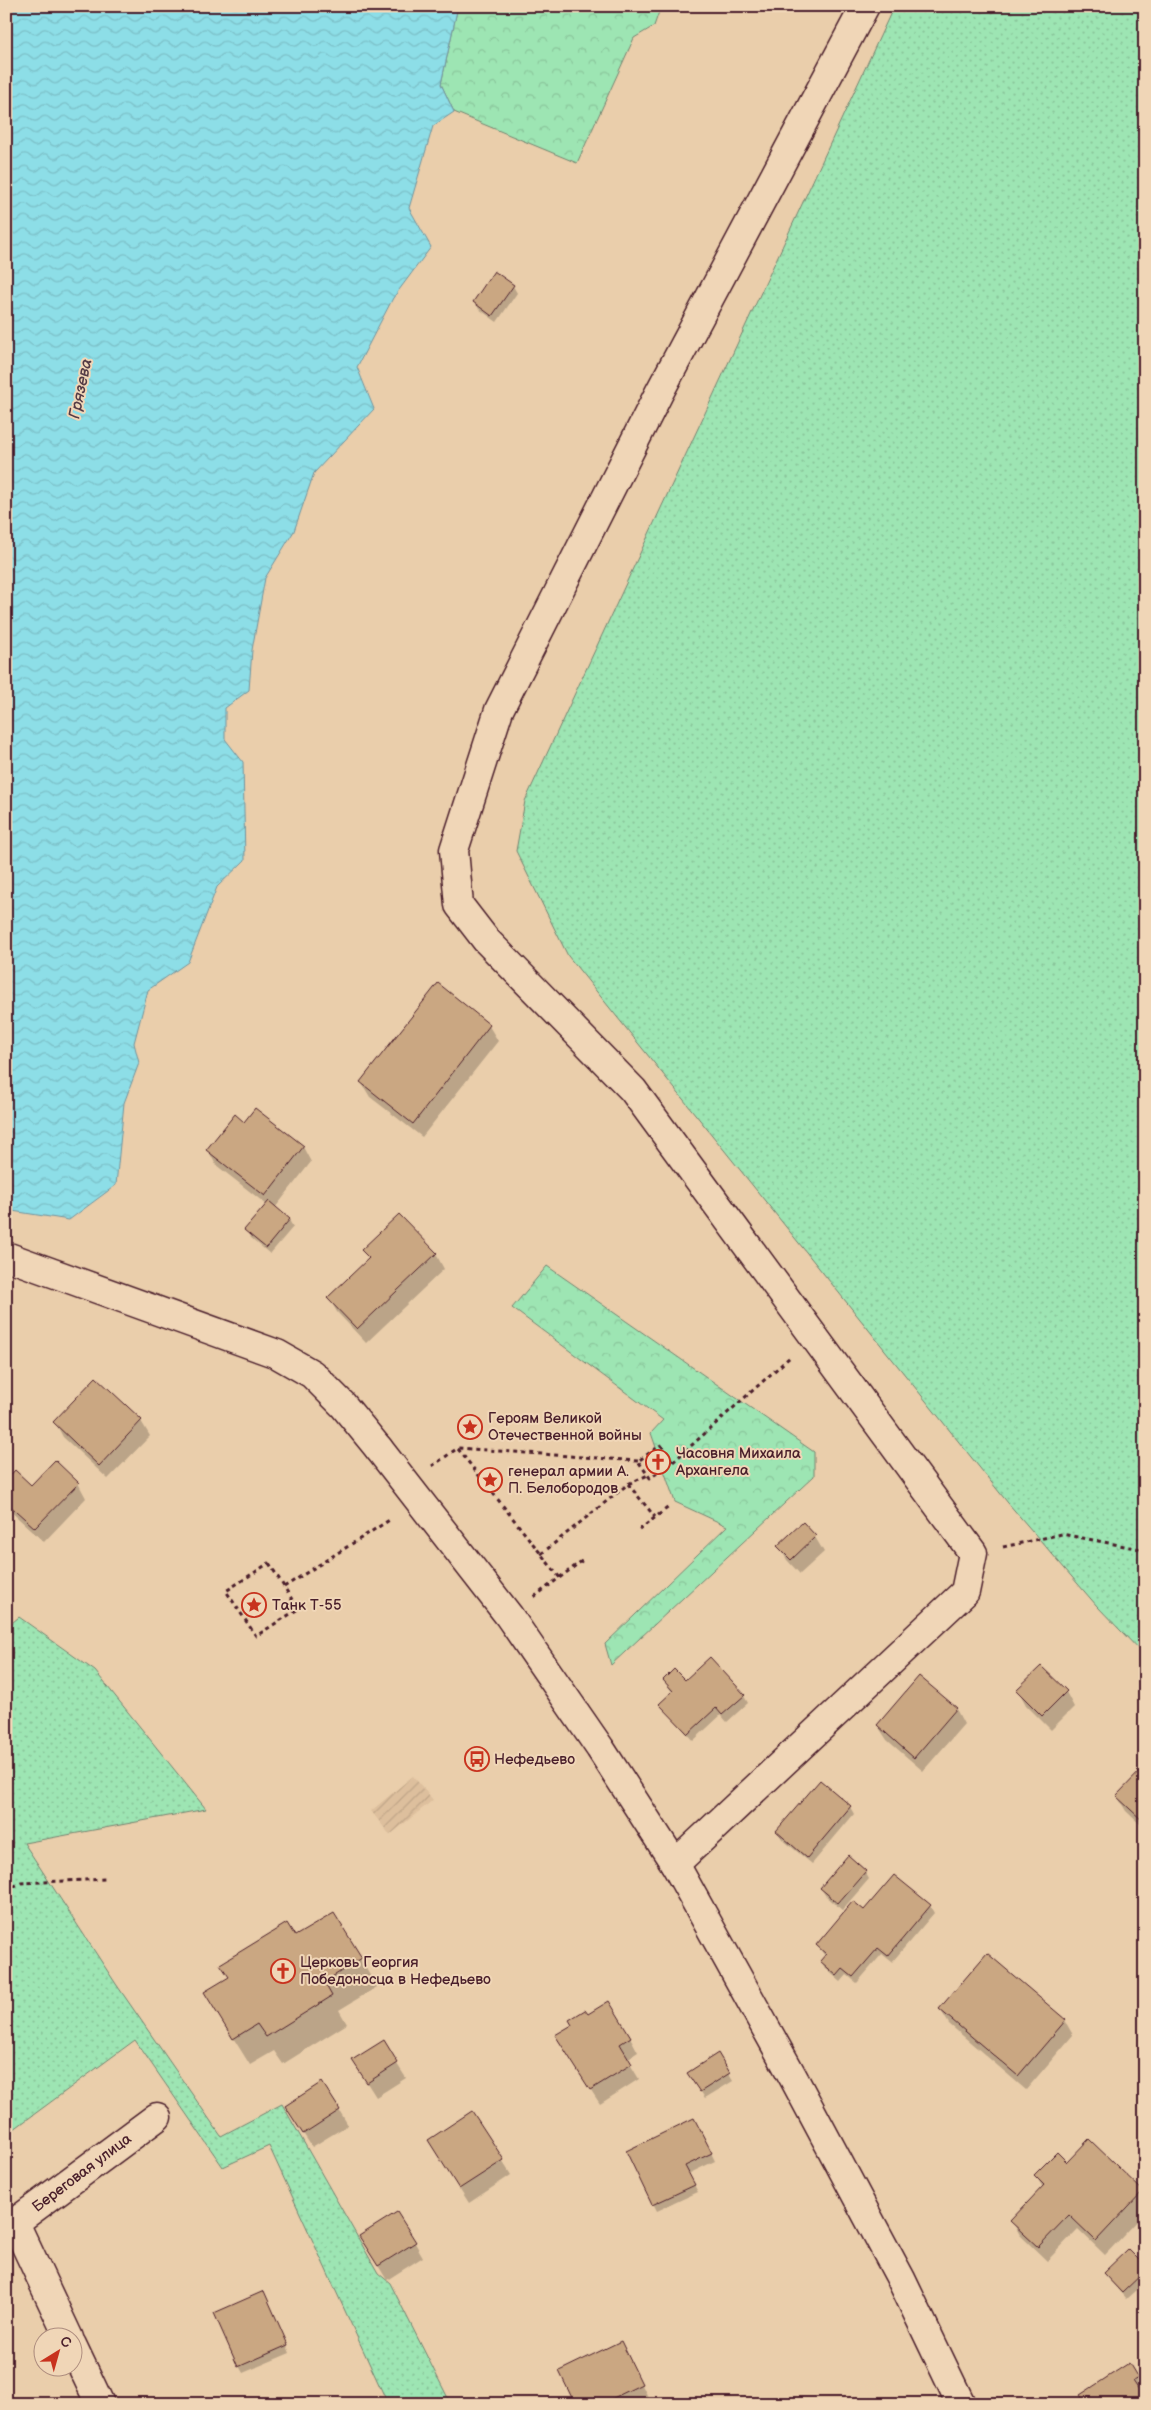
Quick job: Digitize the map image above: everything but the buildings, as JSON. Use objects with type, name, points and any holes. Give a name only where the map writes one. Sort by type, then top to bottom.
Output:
[{"type":"street","points":[[675,1864],[965,1592],[974,1553],[633,1090],[486,940],[459,905],[454,850],[499,710],[659,393],[865,6]]},
{"type":"street","points":[[6,1256],[277,1354],[312,1374],[343,1405],[380,1449],[509,1616],[600,1748],[675,1864],[793,2077],[896,2271],[961,2404]]},
{"type":"street","name":"Береговая улица","points":[[11,2226],[157,2117]]},
{"type":"street","points":[[11,2226],[64,2328]]},
{"type":"street","points":[[82,2365],[100,2404]]},
{"type":"path","points":[[638,1461],[650,1478],[674,1462],[814,1336]]},
{"type":"path","points":[[560,1578],[458,1448],[638,1461],[661,1445],[674,1462]]},
{"type":"path","points":[[541,1554],[628,1484],[648,1475]]},
{"type":"path","points":[[628,1484],[655,1517]]},
{"type":"path","points":[[284,1588],[420,1500]]},
{"type":"path","points":[[638,1530],[670,1506]]},
{"type":"path","points":[[974,1553],[1062,1534],[1145,1550]]},
{"type":"path","points":[[509,1616],[583,1560]]},
{"type":"path","points":[[269,1563],[284,1588],[298,1609],[256,1636],[226,1591],[269,1563]]},
{"type":"path","points":[[6,1890],[21,1884],[107,1879]]},
{"type":"shaded area","points":[[413,1776],[433,1800],[390,1835],[371,1811]]},
{"type":"green space","points":[[458,6],[661,6],[654,26],[634,38],[577,163],[454,112],[441,84]]},
{"type":"green space","points":[[894,6],[1145,6],[1145,1656],[1097,1606],[1008,1503],[568,956],[516,851],[525,801]]},
{"type":"green space","points":[[547,1266],[814,1452],[814,1476],[611,1665],[605,1644],[727,1526],[675,1502],[651,1433],[663,1420],[512,1308]]},
{"type":"green space","points":[[19,1617],[95,1671],[206,1809],[24,1843],[116,1984],[221,2136],[282,2104],[378,2273],[390,2283],[451,2404],[388,2404],[269,2146],[223,2167],[135,2040],[6,2135],[6,1628]]},
{"type":"water","name":"Грязева","points":[[6,6],[458,6],[441,84],[454,112],[433,126],[409,208],[431,247],[393,298],[357,367],[374,409],[314,473],[294,531],[265,578],[252,650],[249,690],[225,708],[225,739],[243,762],[245,860],[217,887],[188,962],[148,990],[134,1043],[139,1063],[124,1103],[116,1185],[69,1220],[6,1210]]},
{"type":"place","name":"Героям Великой Отечественной войны","points":[[470,1427]]},
{"type":"place","name":"Часовня Михаила Архангела","points":[[658,1462]]},
{"type":"place","name":"генерал армии А. П. Белобородов","points":[[490,1480]]},
{"type":"place","name":"Танк Т-55","points":[[254,1605]]},
{"type":"place","name":"Нефедьево","points":[[477,1759]]},
{"type":"place","name":"Церковь Георгия Победоносца в Нефедьево","points":[[283,1971]]}]
